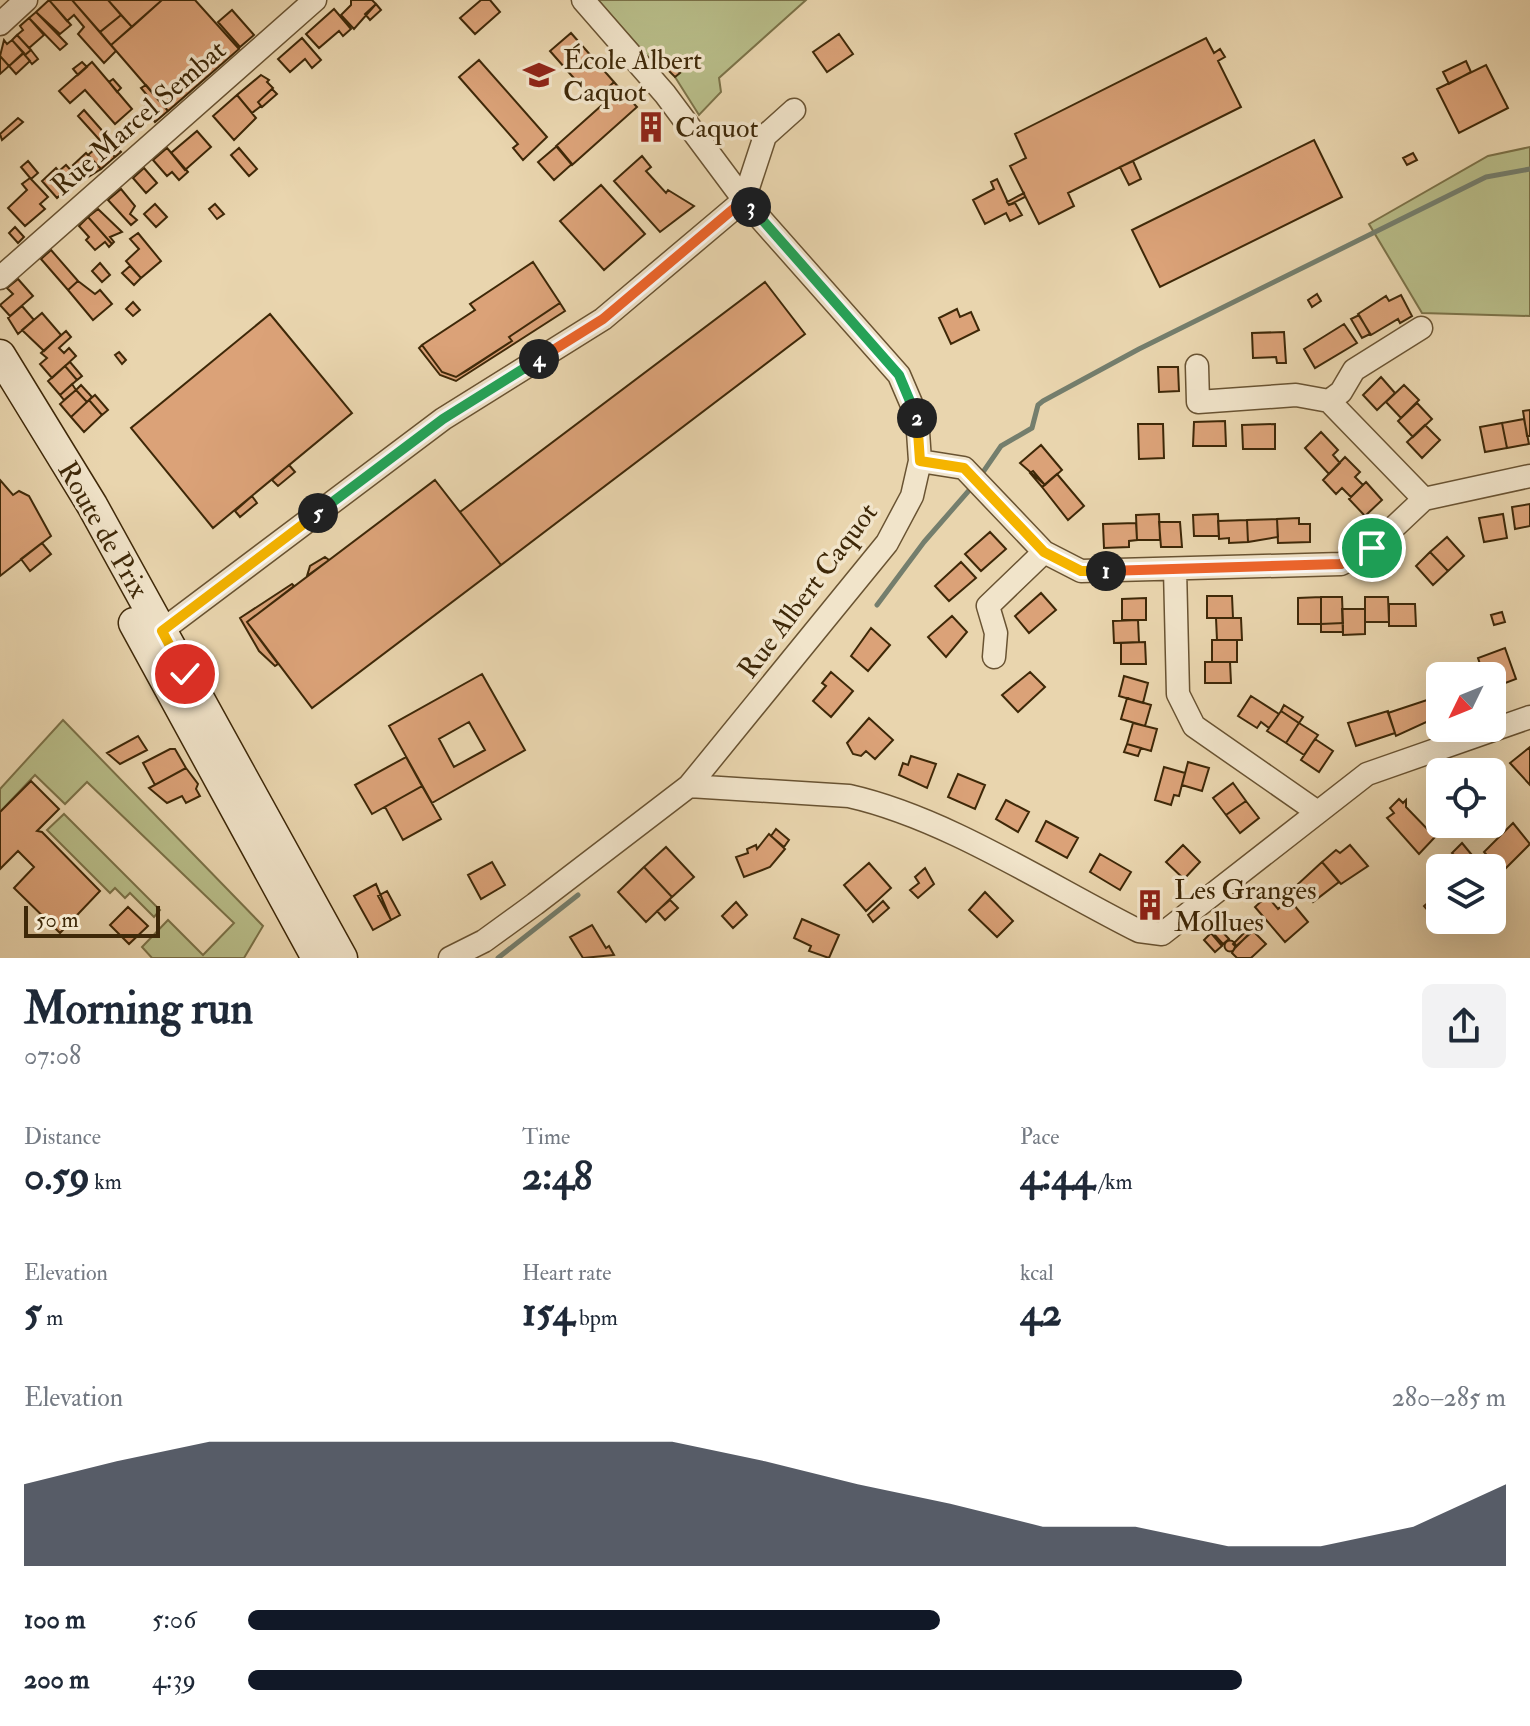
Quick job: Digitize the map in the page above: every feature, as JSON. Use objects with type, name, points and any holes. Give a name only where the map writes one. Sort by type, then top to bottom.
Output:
[{"type":"main road","name":"Route de Prix","points":[[0,355],[92,505],[153,637],[317,958]]},
{"type":"main road","name":"Route de Prix","points":[[0,379],[342,958]]},
{"type":"street","points":[[0,24],[26,0]]},
{"type":"street","name":"Rue Marcel Sembat","points":[[0,278],[315,0]]},
{"type":"street","name":"Rue Albert Caquot","points":[[452,957],[484,941],[689,786],[887,543],[912,496],[920,461],[917,417],[899,375],[744,200],[665,94],[583,0]]},
{"type":"street","points":[[153,637],[443,419],[603,319],[744,200],[765,136],[794,110]]},
{"type":"street","points":[[1329,401],[1341,392],[1354,370],[1421,328]]},
{"type":"street","points":[[1197,366],[1198,402],[1296,395],[1329,401],[1424,499]]},
{"type":"street","points":[[920,461],[964,468],[1044,552],[1081,571],[1341,564],[1372,548],[1424,499],[1530,476]]},
{"type":"street","points":[[994,657],[996,633],[988,606],[1044,552]]},
{"type":"street","points":[[1175,569],[1178,694],[1194,726],[1316,811]]},
{"type":"street","points":[[689,786],[849,796],[875,801],[983,849],[1139,931],[1162,934],[1367,774],[1530,717]]},
{"type":"street","points":[[430,958],[452,957]]},
{"type":"green space","points":[[598,0],[806,0],[719,78],[721,92],[699,115],[675,77],[679,73],[672,65],[667,69],[647,56]]},
{"type":"green space","points":[[1530,147],[1530,316],[1422,313],[1369,224],[1488,156]]},
{"type":"green space","points":[[63,720],[263,926],[244,958],[152,958],[142,947],[168,920],[203,955],[234,923],[87,782],[65,804],[35,775],[0,812],[0,789]]},
{"type":"green space","points":[[64,814],[160,910],[154,917],[130,893],[125,898],[115,888],[110,893],[47,830]]},
{"type":"building","points":[[49,0],[71,25],[60,34],[36,12]]},
{"type":"building","points":[[49,0],[72,0],[116,51],[104,63],[78,34],[84,27],[74,15],[67,21]]},
{"type":"building","points":[[72,0],[108,0],[121,15],[100,32]]},
{"type":"building","points":[[108,0],[162,0],[132,27]]},
{"type":"building","points":[[162,0],[195,0],[239,49],[168,111],[111,45]]},
{"type":"building","points":[[351,0],[372,0],[376,4],[354,29],[341,15],[351,5]]},
{"type":"building","points":[[481,0],[490,0],[500,12],[475,34],[460,18]]},
{"type":"building","points":[[376,4],[381,10],[370,20],[365,14]]},
{"type":"building","points":[[334,9],[351,29],[343,36],[339,31],[319,48],[306,34]]},
{"type":"building","points":[[232,10],[254,35],[240,47],[218,22]]},
{"type":"building","points":[[36,12],[67,44],[60,50],[29,18]]},
{"type":"building","points":[[121,15],[132,27],[111,45],[100,32]]},
{"type":"building","points":[[29,18],[44,35],[29,48],[17,35],[23,30],[20,26]]},
{"type":"building","points":[[571,33],[614,82],[594,101],[550,51]]},
{"type":"building","points":[[839,34],[853,54],[827,72],[813,52]]},
{"type":"building","points":[[17,35],[31,50],[25,55],[12,40]]},
{"type":"building","points":[[302,38],[321,60],[312,68],[305,59],[290,72],[278,59]]},
{"type":"building","points":[[1206,38],[1214,53],[1220,49],[1225,57],[1218,61],[1241,107],[1068,193],[1074,206],[1039,224],[1010,166],[1026,158],[1015,134]]},
{"type":"building","points":[[4,40],[7,44],[12,40],[24,53],[9,66],[0,56]]},
{"type":"building","points":[[31,50],[38,59],[32,64],[25,55]]},
{"type":"building","points":[[23,53],[30,61],[16,74],[9,66]]},
{"type":"building","points":[[0,56],[9,66],[0,74]]},
{"type":"building","points":[[479,60],[547,137],[523,160],[513,148],[518,144],[459,77]]},
{"type":"building","points":[[1466,61],[1471,72],[1449,84],[1443,72]]},
{"type":"building","points":[[82,62],[87,67],[78,75],[73,69]]},
{"type":"building","points":[[92,62],[132,109],[115,124],[85,90],[70,103],[59,91]]},
{"type":"building","points":[[671,65],[680,73],[675,77],[667,69]]},
{"type":"building","points":[[1486,65],[1508,108],[1459,133],[1437,89]]},
{"type":"building","points":[[261,75],[269,80],[267,82],[273,88],[258,102],[261,106],[252,113],[237,95]]},
{"type":"building","points":[[113,79],[121,88],[117,92],[109,82]]},
{"type":"building","points":[[614,82],[620,89],[604,103],[598,97]]},
{"type":"building","points":[[146,85],[168,111],[155,122],[143,108],[152,101],[141,88]]},
{"type":"building","points":[[272,89],[277,94],[262,107],[258,102]]},
{"type":"building","points":[[620,89],[637,107],[572,165],[556,146]]},
{"type":"building","points":[[237,95],[256,118],[234,140],[213,116]]},
{"type":"building","points":[[84,110],[121,152],[115,157],[78,116]]},
{"type":"building","points":[[18,118],[23,122],[2,140],[0,134]]},
{"type":"building","points":[[197,131],[211,147],[185,170],[171,153]]},
{"type":"building","points":[[1314,140],[1342,197],[1160,287],[1132,230]]},
{"type":"building","points":[[102,143],[115,157],[101,169],[88,155]]},
{"type":"building","points":[[557,146],[572,164],[554,180],[538,162]]},
{"type":"building","points":[[167,148],[188,172],[179,180],[172,172],[167,176],[153,160]]},
{"type":"building","points":[[239,148],[257,169],[249,176],[231,155]]},
{"type":"building","points":[[86,153],[101,169],[85,179],[73,165]]},
{"type":"building","points":[[1413,153],[1417,160],[1407,165],[1403,158]]},
{"type":"building","points":[[642,156],[651,167],[646,171],[666,193],[668,190],[694,206],[660,232],[614,181]]},
{"type":"building","points":[[28,161],[38,173],[31,179],[21,167]]},
{"type":"building","points":[[1133,161],[1141,179],[1129,185],[1120,167]]},
{"type":"building","points":[[66,165],[78,178],[71,184],[59,171]]},
{"type":"building","points":[[56,168],[71,185],[57,198],[42,181]]},
{"type":"building","points":[[144,168],[157,183],[146,193],[133,178]]},
{"type":"building","points":[[30,178],[48,197],[40,204],[45,209],[25,226],[8,208],[27,190],[22,184]]},
{"type":"building","points":[[997,179],[1009,205],[1015,203],[1022,215],[1010,221],[1006,213],[985,224],[973,200],[994,189],[991,182]]},
{"type":"building","points":[[601,185],[645,234],[604,270],[560,221]]},
{"type":"building","points":[[121,189],[135,206],[130,214],[137,220],[131,225],[108,200]]},
{"type":"building","points":[[1024,193],[1025,197],[1009,205],[1007,202]]},
{"type":"building","points":[[155,204],[167,217],[156,227],[144,214]]},
{"type":"building","points":[[215,204],[224,214],[217,219],[209,209]]},
{"type":"building","points":[[98,209],[122,232],[110,237],[114,242],[112,244],[88,217]]},
{"type":"building","points":[[88,217],[112,244],[109,247],[105,242],[95,250],[86,240],[89,237],[79,226]]},
{"type":"building","points":[[15,227],[24,237],[18,243],[9,233]]},
{"type":"building","points":[[138,233],[161,261],[141,278],[126,261],[139,249],[130,239]]},
{"type":"building","points":[[51,250],[78,281],[68,290],[41,259]]},
{"type":"building","points":[[533,262],[560,303],[509,337],[512,341],[468,370],[456,377],[442,372],[422,345],[475,310],[470,304]]},
{"type":"building","points":[[100,263],[110,275],[102,282],[92,271]]},
{"type":"building","points":[[130,266],[141,278],[134,285],[122,273]]},
{"type":"building","points":[[18,279],[33,296],[10,316],[0,305],[13,294],[7,288]]},
{"type":"building","points":[[78,281],[95,294],[100,290],[112,304],[93,320],[68,290]]},
{"type":"building","points":[[765,282],[805,334],[501,565],[460,512]]},
{"type":"building","points":[[1317,294],[1321,301],[1312,307],[1308,300]]},
{"type":"building","points":[[1401,295],[1412,316],[1400,323],[1398,319],[1371,335],[1358,314],[1386,296],[1389,301]]},
{"type":"building","points":[[133,302],[140,310],[133,316],[126,309]]},
{"type":"building","points":[[560,303],[565,311],[456,381],[440,375],[419,348],[422,345],[442,372],[456,377],[512,341],[509,337]]},
{"type":"building","points":[[22,306],[34,320],[18,334],[8,318]]},
{"type":"building","points":[[957,309],[960,317],[971,312],[979,330],[951,344],[939,318]]},
{"type":"building","points":[[42,313],[61,335],[44,351],[22,330]]},
{"type":"building","points":[[270,314],[352,413],[213,528],[131,428]]},
{"type":"building","points":[[1359,315],[1370,334],[1362,338],[1351,319]]},
{"type":"building","points":[[1344,324],[1357,343],[1315,368],[1304,349]]},
{"type":"building","points":[[66,331],[71,337],[59,348],[64,353],[69,348],[76,356],[52,378],[40,364],[47,358],[41,353]]},
{"type":"building","points":[[1284,332],[1286,363],[1277,363],[1276,357],[1253,358],[1252,333]]},
{"type":"building","points":[[119,352],[126,360],[122,364],[115,355]]},
{"type":"building","points":[[70,362],[82,376],[77,380],[65,366]]},
{"type":"building","points":[[65,366],[77,380],[60,395],[48,381]]},
{"type":"building","points":[[1158,367],[1178,367],[1179,391],[1159,392]]},
{"type":"building","points":[[1381,377],[1395,393],[1377,410],[1363,395]]},
{"type":"building","points":[[72,384],[76,390],[64,400],[60,395]]},
{"type":"building","points":[[81,385],[92,397],[87,402],[76,390]]},
{"type":"building","points":[[1404,385],[1419,400],[1401,418],[1386,402]]},
{"type":"building","points":[[76,390],[87,402],[71,417],[60,404]]},
{"type":"building","points":[[95,395],[108,410],[102,415],[89,400]]},
{"type":"building","points":[[89,400],[102,415],[84,432],[71,417]]},
{"type":"building","points":[[1417,403],[1432,419],[1413,437],[1398,421]]},
{"type":"building","points":[[1530,410],[1530,436],[1527,436],[1523,411]]},
{"type":"building","points":[[1524,419],[1529,444],[1507,448],[1502,423]]},
{"type":"building","points":[[1225,421],[1226,446],[1193,446],[1194,422]]},
{"type":"building","points":[[1502,423],[1507,448],[1485,452],[1480,427]]},
{"type":"building","points":[[1138,424],[1163,424],[1164,458],[1139,459]]},
{"type":"building","points":[[1275,424],[1275,449],[1243,449],[1242,425]]},
{"type":"building","points":[[1425,425],[1440,440],[1422,458],[1407,442]]},
{"type":"building","points":[[1321,432],[1338,450],[1333,455],[1340,463],[1329,474],[1305,448]]},
{"type":"building","points":[[1041,445],[1062,470],[1045,485],[1020,463]]},
{"type":"building","points":[[1345,457],[1360,472],[1355,477],[1363,485],[1351,497],[1342,488],[1336,494],[1323,480]]},
{"type":"building","points":[[289,465],[295,472],[278,486],[272,480]]},
{"type":"building","points":[[1033,471],[1045,485],[1042,487],[1030,473]]},
{"type":"building","points":[[1057,474],[1084,506],[1068,520],[1042,487]]},
{"type":"building","points":[[0,480],[13,495],[19,491],[29,496],[51,536],[0,576]]},
{"type":"building","points":[[435,480],[501,565],[312,708],[247,622]]},
{"type":"building","points":[[1366,482],[1382,500],[1365,516],[1349,499]]},
{"type":"building","points":[[252,496],[257,503],[240,517],[235,511]]},
{"type":"building","points":[[1530,504],[1530,526],[1515,529],[1512,507]]},
{"type":"building","points":[[1159,514],[1160,540],[1137,540],[1136,515]]},
{"type":"building","points":[[1218,514],[1219,536],[1194,536],[1193,515]]},
{"type":"building","points":[[1503,514],[1507,538],[1484,542],[1479,518]]},
{"type":"building","points":[[1299,518],[1299,524],[1310,524],[1310,542],[1278,543],[1277,519]]},
{"type":"building","points":[[1277,519],[1278,537],[1248,542],[1247,520]]},
{"type":"building","points":[[1247,520],[1248,542],[1229,543],[1229,538],[1219,539],[1218,521]]},
{"type":"building","points":[[1159,522],[1180,522],[1182,547],[1161,547]]},
{"type":"building","points":[[1136,523],[1137,540],[1129,541],[1129,547],[1104,548],[1103,524]]},
{"type":"building","points":[[990,532],[1006,549],[981,571],[965,554]]},
{"type":"building","points":[[1447,537],[1464,556],[1448,571],[1430,552]]},
{"type":"building","points":[[42,543],[51,554],[30,571],[21,559]]},
{"type":"building","points":[[1430,552],[1448,571],[1433,585],[1416,566]]},
{"type":"building","points":[[325,557],[329,560],[307,576],[310,566]]},
{"type":"building","points":[[961,562],[976,578],[949,601],[935,586]]},
{"type":"building","points":[[292,584],[294,586],[247,622],[278,664],[275,666],[259,651],[240,618]]},
{"type":"building","points":[[1041,593],[1056,610],[1029,633],[1015,616]]},
{"type":"building","points":[[1207,596],[1232,596],[1233,618],[1207,618]]},
{"type":"building","points":[[1321,597],[1342,597],[1343,623],[1321,624]]},
{"type":"building","points":[[1321,597],[1321,624],[1298,624],[1298,598]]},
{"type":"building","points":[[1365,597],[1388,597],[1389,622],[1365,622]]},
{"type":"building","points":[[1146,598],[1146,620],[1122,620],[1122,599]]},
{"type":"building","points":[[1389,604],[1415,604],[1416,626],[1389,626]]},
{"type":"building","points":[[1342,609],[1365,609],[1365,634],[1343,635]]},
{"type":"building","points":[[1502,612],[1505,622],[1494,625],[1491,615]]},
{"type":"building","points":[[952,616],[967,632],[946,657],[928,637]]},
{"type":"building","points":[[1216,618],[1241,618],[1242,640],[1217,640]]},
{"type":"building","points":[[1138,620],[1139,642],[1114,643],[1113,621]]},
{"type":"building","points":[[1343,623],[1343,632],[1321,632],[1321,624]]},
{"type":"building","points":[[871,628],[890,645],[868,671],[851,656]]},
{"type":"building","points":[[1212,640],[1237,640],[1237,662],[1212,662]]},
{"type":"building","points":[[1145,642],[1146,664],[1121,664],[1121,643]]},
{"type":"building","points":[[1505,648],[1516,679],[1506,683],[1506,662],[1479,662],[1478,658]]},
{"type":"building","points":[[1205,662],[1230,662],[1231,683],[1205,683]]},
{"type":"building","points":[[831,672],[853,691],[831,717],[813,701],[826,686],[822,683]]},
{"type":"building","points":[[1030,672],[1045,687],[1018,712],[1002,695]]},
{"type":"building","points":[[482,674],[525,750],[432,803],[389,726]],"holes":[[[469,722],[485,750],[454,767],[439,739]]]},
{"type":"building","points":[[1124,676],[1148,683],[1143,703],[1119,696]]},
{"type":"building","points":[[1251,696],[1279,714],[1269,728],[1261,722],[1257,728],[1238,716]]},
{"type":"building","points":[[1127,698],[1151,705],[1145,726],[1121,719]]},
{"type":"building","points":[[1426,700],[1426,722],[1396,736],[1388,713]]},
{"type":"building","points":[[1284,705],[1303,717],[1299,723],[1281,711]]},
{"type":"building","points":[[1281,711],[1299,723],[1286,743],[1267,731]]},
{"type":"building","points":[[1388,711],[1395,733],[1356,746],[1348,723]]},
{"type":"building","points":[[869,718],[893,740],[875,759],[866,751],[861,756],[853,754],[847,743]]},
{"type":"building","points":[[1133,723],[1157,729],[1151,751],[1127,744]]},
{"type":"building","points":[[1299,723],[1318,735],[1304,755],[1286,743]]},
{"type":"building","points":[[138,736],[147,750],[120,764],[107,753]]},
{"type":"building","points":[[1315,739],[1333,751],[1319,772],[1301,760]]},
{"type":"building","points":[[1127,744],[1141,748],[1138,756],[1124,752]]},
{"type":"building","points":[[1530,747],[1530,785],[1510,763]]},
{"type":"building","points":[[175,749],[186,768],[155,785],[143,763]]},
{"type":"building","points":[[911,756],[936,764],[927,788],[899,775],[903,763],[908,765]]},
{"type":"building","points":[[406,757],[422,786],[372,814],[355,785]]},
{"type":"building","points":[[1188,762],[1209,768],[1202,791],[1182,785]]},
{"type":"building","points":[[1164,767],[1185,773],[1179,796],[1174,795],[1171,805],[1155,800]]},
{"type":"building","points":[[186,768],[198,784],[196,789],[200,796],[186,803],[182,796],[167,803],[149,788]]},
{"type":"building","points":[[958,774],[985,785],[975,809],[948,797]]},
{"type":"building","points":[[31,781],[59,809],[37,831],[42,832],[100,891],[60,933],[14,888],[34,867],[18,851],[0,869],[0,812]]},
{"type":"building","points":[[1233,783],[1246,801],[1226,815],[1213,798]]},
{"type":"building","points":[[422,786],[441,819],[403,840],[385,807]]},
{"type":"building","points":[[1399,799],[1403,803],[1406,800],[1406,807],[1426,828],[1426,838],[1434,838],[1419,854],[1387,818],[1394,813],[1390,808]]},
{"type":"building","points":[[1006,800],[1029,812],[1018,832],[996,819]]},
{"type":"building","points":[[1246,801],[1259,818],[1240,833],[1226,815]]},
{"type":"building","points":[[1046,821],[1078,838],[1067,858],[1036,841]]},
{"type":"building","points":[[1513,823],[1530,844],[1506,868],[1506,854],[1484,852],[1498,838],[1506,838],[1506,830]]},
{"type":"building","points":[[776,829],[789,840],[784,847],[771,836]]},
{"type":"building","points":[[769,834],[785,849],[770,867],[744,877],[736,857],[748,853],[747,849],[756,845],[757,849]]},
{"type":"building","points":[[1462,843],[1471,854],[1453,854]]},
{"type":"building","points":[[1183,845],[1200,862],[1184,879],[1166,862]]},
{"type":"building","points":[[1350,845],[1368,866],[1341,884],[1322,862],[1336,850],[1340,853]]},
{"type":"building","points":[[666,847],[694,877],[672,897],[644,867]]},
{"type":"building","points":[[1100,854],[1131,872],[1120,890],[1090,872]]},
{"type":"building","points":[[492,862],[505,885],[481,899],[468,875]]},
{"type":"building","points":[[1322,862],[1339,882],[1313,902],[1298,884]]},
{"type":"building","points":[[869,863],[891,888],[866,911],[844,885]]},
{"type":"building","points":[[644,867],[672,897],[646,922],[618,892]]},
{"type":"building","points":[[925,868],[934,884],[918,898],[910,890],[919,883],[915,877]]},
{"type":"building","points":[[376,884],[391,920],[373,930],[354,896]]},
{"type":"building","points":[[387,891],[400,915],[391,920],[378,896]]},
{"type":"building","points":[[985,892],[1013,921],[997,937],[969,910]]},
{"type":"building","points":[[1267,896],[1278,909],[1289,899],[1308,922],[1285,942],[1255,907]]},
{"type":"building","points":[[670,900],[678,908],[665,920],[657,911]]},
{"type":"building","points":[[883,901],[889,908],[873,922],[868,915]]},
{"type":"building","name":"Les Granges Mollues","points":[[1156,901],[1157,909],[1143,909],[1143,902]]},
{"type":"building","points":[[736,902],[747,915],[733,928],[722,916]]},
{"type":"building","points":[[128,907],[148,926],[129,944],[110,925]]},
{"type":"building","points":[[802,919],[839,935],[829,958],[809,951],[811,946],[794,938]]},
{"type":"building","points":[[592,925],[614,955],[583,958],[570,937]]},
{"type":"building","points":[[1218,927],[1229,939],[1223,944],[1212,932]]},
{"type":"building","points":[[1247,930],[1250,933],[1236,947],[1233,944]]},
{"type":"building","points":[[1253,931],[1266,944],[1251,958],[1237,958],[1232,953],[1235,947]]},
{"type":"building","points":[[1211,933],[1222,946],[1215,952],[1204,940]]},
{"type":"building","points":[[1230,940],[1236,946],[1230,952],[1224,946]]},
{"type":"waterway","points":[[981,475],[1001,446],[1032,428],[1038,405],[1043,401],[1139,349],[1486,177],[1530,169]]},
{"type":"waterway","points":[[877,605],[924,542],[972,487]]},
{"type":"waterway","points":[[498,958],[578,895]]},
{"type":"place","name":"École Albert Caquot","points":[[539,75]]},
{"type":"place","name":"Caquot","points":[[651,127]]},
{"type":"place","name":"Les Granges Mollues","points":[[1150,905]]},
{"type":"route","points":[[185,674],[162,631],[443,419],[603,319],[744,200],[899,375],[917,417],[920,461],[964,468],[1044,552],[1081,571],[1341,564],[1372,548]]}]
